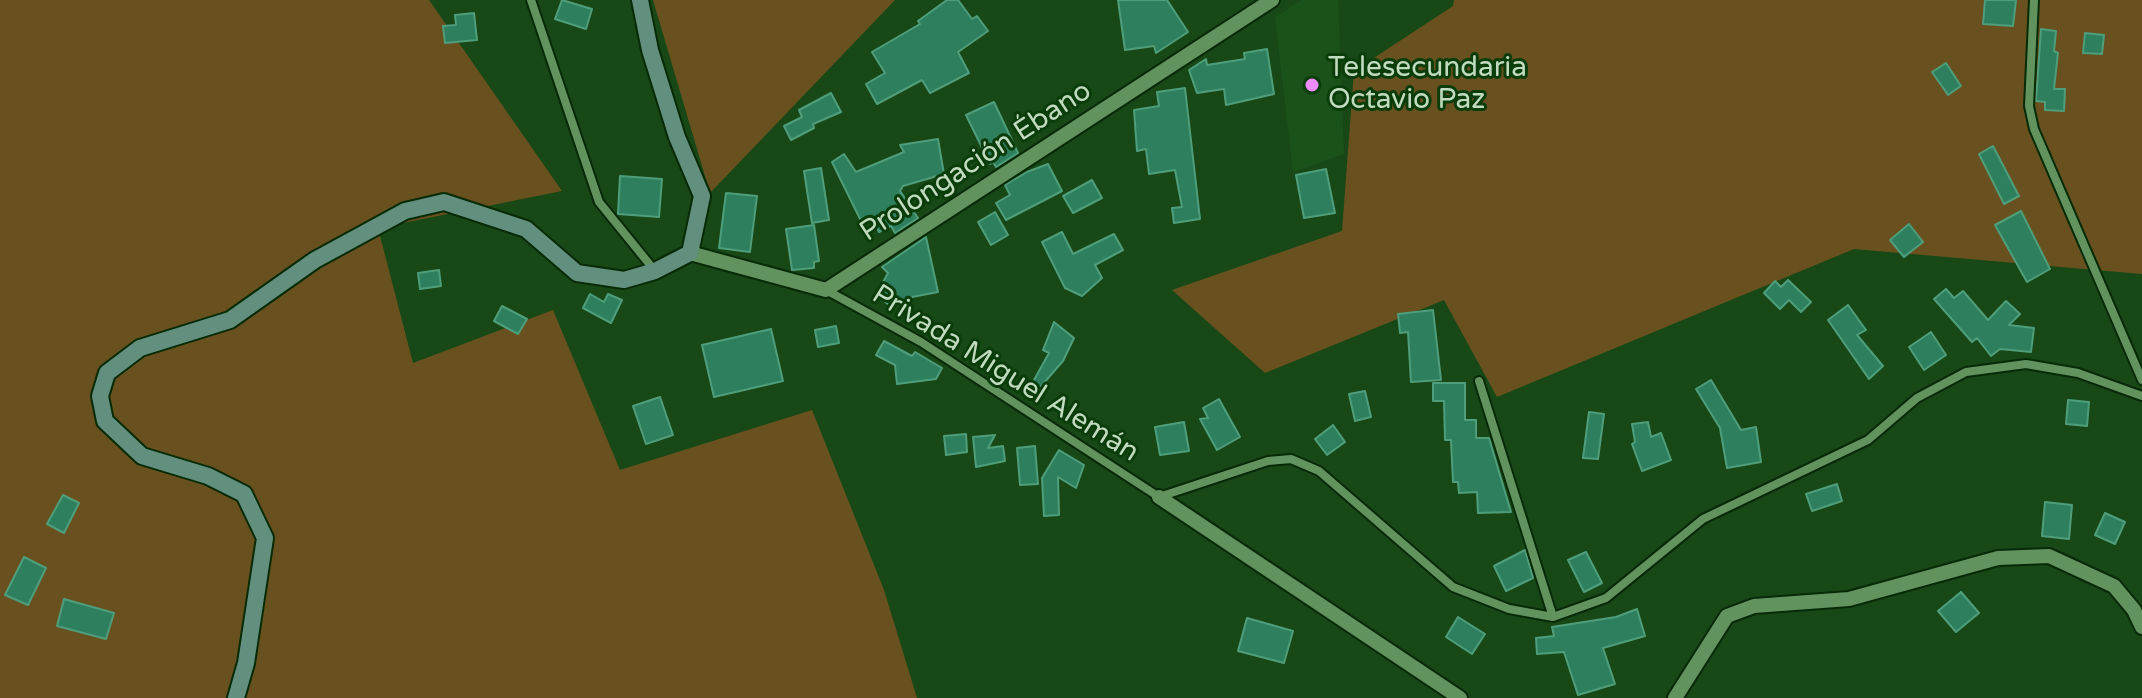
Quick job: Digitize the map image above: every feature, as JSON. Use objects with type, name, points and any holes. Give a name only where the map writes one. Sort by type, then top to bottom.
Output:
[{"type":"main road","points":[[236,698],[246,663],[265,538],[244,494],[208,476],[142,456],[105,421],[100,396],[107,373],[140,348],[230,320],[315,260],[405,211],[444,202],[526,229],[577,273],[624,280],[655,271],[690,253],[702,196],[677,137],[650,50],[640,0]]},
{"type":"street","points":[[531,0],[599,202],[655,271]]},
{"type":"street","name":"Prolongación Ébano","points":[[826,290],[1272,0]]},
{"type":"street","points":[[2034,0],[2029,106],[2034,129],[2142,380]]},
{"type":"street","points":[[690,253],[826,290]]},
{"type":"street","name":"Privada Miguel Alemán","points":[[826,290],[921,342],[1159,497]]},
{"type":"street","points":[[1159,497],[1268,461],[1291,459],[1319,471],[1453,587],[1509,609],[1553,617],[1606,598],[1703,519],[1868,440],[1917,398],[1966,372],[2026,364],[2078,373],[2142,396]]},
{"type":"street","points":[[1479,381],[1553,617]]},
{"type":"street","points":[[1159,497],[1460,698]]},
{"type":"street","points":[[1675,698],[1727,616],[1754,606],[1849,599],[1998,558],[2049,556],[2114,586],[2134,610],[2142,627]]},
{"type":"shaded area","points":[[0,0],[429,0],[562,191],[378,228],[413,363],[553,310],[620,470],[812,410],[884,590],[917,698],[0,698]]},
{"type":"shaded area","points":[[653,0],[895,0],[710,193]]},
{"type":"shaded area","name":"Telesecundaria Octavio Paz","points":[[1302,0],[1338,0],[1344,154],[1293,172],[1275,17]]},
{"type":"shaded area","points":[[1454,0],[2142,0],[2142,274],[1854,249],[1497,397],[1444,300],[1265,373],[1172,290],[1342,231],[1354,71],[1453,6]]},
{"type":"building","points":[[562,0],[592,9],[586,29],[555,19]]},
{"type":"building","points":[[947,0],[958,0],[972,19],[977,16],[988,31],[958,52],[969,73],[930,93],[922,80],[877,104],[866,84],[885,73],[872,52],[920,24],[918,21]]},
{"type":"building","points":[[1118,0],[1167,0],[1188,32],[1156,53],[1154,46],[1125,50]]},
{"type":"building","points":[[1985,0],[2016,0],[2013,26],[1983,24]]},
{"type":"building","points":[[474,13],[477,40],[445,43],[443,26],[456,25],[455,15]]},
{"type":"building","points":[[2041,29],[2056,31],[2054,51],[2058,53],[2054,89],[2065,89],[2064,111],[2045,110],[2045,102],[2036,101]]},
{"type":"building","points":[[2085,33],[2104,35],[2102,54],[2083,53]]},
{"type":"building","points":[[1267,49],[1274,94],[1226,105],[1224,89],[1197,93],[1189,70],[1206,59],[1207,65],[1245,59],[1244,53]]},
{"type":"building","points":[[1946,63],[1961,86],[1948,95],[1932,72]]},
{"type":"building","points":[[1185,88],[1200,219],[1174,223],[1172,208],[1182,207],[1175,170],[1149,174],[1146,149],[1137,151],[1134,110],[1159,106],[1157,92]]},
{"type":"building","points":[[831,93],[841,112],[813,124],[814,128],[791,140],[784,126],[802,117],[799,110]]},
{"type":"building","points":[[994,102],[1018,153],[996,167],[993,162],[990,164],[966,115]]},
{"type":"building","points":[[938,139],[944,174],[903,186],[900,191],[918,218],[895,233],[891,226],[879,232],[871,216],[861,221],[832,162],[844,154],[856,172],[904,152],[900,145]]},
{"type":"building","points":[[1993,146],[2019,196],[2004,204],[1979,154]]},
{"type":"building","points":[[1048,164],[1062,191],[1006,220],[996,203],[1010,195],[1005,185]]},
{"type":"building","points":[[821,168],[829,220],[812,223],[804,171]]},
{"type":"building","points":[[1326,169],[1335,213],[1304,218],[1296,175]]},
{"type":"building","points":[[620,176],[662,179],[659,217],[618,214]]},
{"type":"building","points":[[1092,180],[1102,198],[1073,213],[1063,196]]},
{"type":"building","points":[[726,193],[757,196],[750,252],[719,248]]},
{"type":"building","points":[[2021,211],[2050,269],[2027,282],[1995,225]]},
{"type":"building","points":[[995,212],[1008,235],[991,245],[978,222]]},
{"type":"building","points":[[1909,224],[1923,242],[1904,257],[1890,240]]},
{"type":"building","points":[[814,225],[819,261],[814,262],[814,268],[792,270],[786,229]]},
{"type":"building","points":[[1062,232],[1073,254],[1114,234],[1123,250],[1095,265],[1102,278],[1082,296],[1065,288],[1042,242]]},
{"type":"building","points":[[926,237],[938,292],[912,297],[905,307],[898,301],[893,308],[876,295],[888,273],[882,267]]},
{"type":"building","points":[[439,270],[441,286],[420,289],[418,273]]},
{"type":"building","points":[[1788,280],[1811,302],[1801,312],[1789,300],[1780,309],[1764,293],[1775,281],[1781,287]]},
{"type":"building","points":[[1946,289],[1954,298],[1963,291],[1988,320],[2006,301],[2020,314],[2009,325],[2034,328],[2031,352],[2000,349],[1991,356],[1977,338],[1972,342],[1934,299]]},
{"type":"building","points":[[590,294],[604,302],[608,294],[622,300],[611,323],[583,308]]},
{"type":"building","points":[[1848,305],[1866,330],[1857,335],[1883,366],[1869,379],[1828,320]]},
{"type":"building","points":[[502,306],[527,319],[518,334],[494,321]]},
{"type":"building","points":[[1433,310],[1441,380],[1411,382],[1408,332],[1400,333],[1398,314]]},
{"type":"building","points":[[1054,322],[1074,338],[1063,361],[1035,393],[1029,389],[1049,353],[1043,350]]},
{"type":"building","points":[[836,326],[839,343],[818,347],[815,330]]},
{"type":"building","points":[[771,329],[783,381],[714,397],[702,345]]},
{"type":"building","points":[[1931,332],[1946,355],[1924,370],[1909,347]]},
{"type":"building","points":[[884,341],[912,356],[915,352],[942,368],[936,379],[897,384],[895,365],[876,355]]},
{"type":"building","points":[[1711,380],[1741,430],[1756,427],[1761,462],[1727,468],[1720,428],[1696,389]]},
{"type":"building","points":[[1433,383],[1465,383],[1465,420],[1476,420],[1476,438],[1489,438],[1511,512],[1478,513],[1477,492],[1459,493],[1458,482],[1453,482],[1451,440],[1445,440],[1444,401],[1433,401]]},
{"type":"building","points":[[1365,391],[1371,417],[1355,421],[1349,394]]},
{"type":"building","points":[[660,397],[673,435],[646,444],[633,406]]},
{"type":"building","points":[[1219,399],[1240,437],[1217,450],[1200,419],[1208,418],[1203,408]]},
{"type":"building","points":[[2068,400],[2089,402],[2087,426],[2066,424]]},
{"type":"building","points":[[1589,412],[1604,414],[1598,459],[1583,458]]},
{"type":"building","points":[[1184,422],[1189,451],[1160,455],[1155,427]]},
{"type":"building","points":[[1648,422],[1651,437],[1661,433],[1671,460],[1642,471],[1632,444],[1635,442],[1632,424]]},
{"type":"building","points":[[1333,425],[1345,442],[1327,455],[1315,439]]},
{"type":"building","points":[[966,434],[967,452],[946,455],[944,436]]},
{"type":"building","points":[[995,435],[988,448],[1003,446],[1005,461],[976,467],[973,437]]},
{"type":"building","points":[[1035,446],[1038,484],[1020,485],[1017,448]]},
{"type":"building","points":[[1059,450],[1084,465],[1076,488],[1058,477],[1059,515],[1044,516],[1042,478]]},
{"type":"building","points":[[1837,484],[1842,501],[1812,511],[1806,494]]},
{"type":"building","points":[[63,495],[79,503],[64,533],[47,524]]},
{"type":"building","points":[[2045,502],[2072,505],[2069,539],[2042,536]]},
{"type":"building","points":[[2105,513],[2125,522],[2115,544],[2095,535]]},
{"type":"building","points":[[1525,550],[1533,578],[1506,591],[1494,566]]},
{"type":"building","points":[[1586,552],[1602,583],[1584,592],[1568,560]]},
{"type":"building","points":[[24,557],[46,568],[28,605],[5,595]]},
{"type":"building","points":[[1961,592],[1979,613],[1956,632],[1938,611]]},
{"type":"building","points":[[64,599],[114,613],[106,639],[57,626]]},
{"type":"building","points":[[1637,609],[1645,636],[1603,648],[1615,684],[1578,695],[1564,652],[1537,654],[1536,638],[1554,636],[1552,627],[1616,617]]},
{"type":"building","points":[[1458,617],[1485,634],[1472,654],[1446,637]]},
{"type":"building","points":[[1247,618],[1293,631],[1284,663],[1238,651]]},
{"type":"place","name":"Telesecundaria Octavio Paz","points":[[1312,85]]}]
